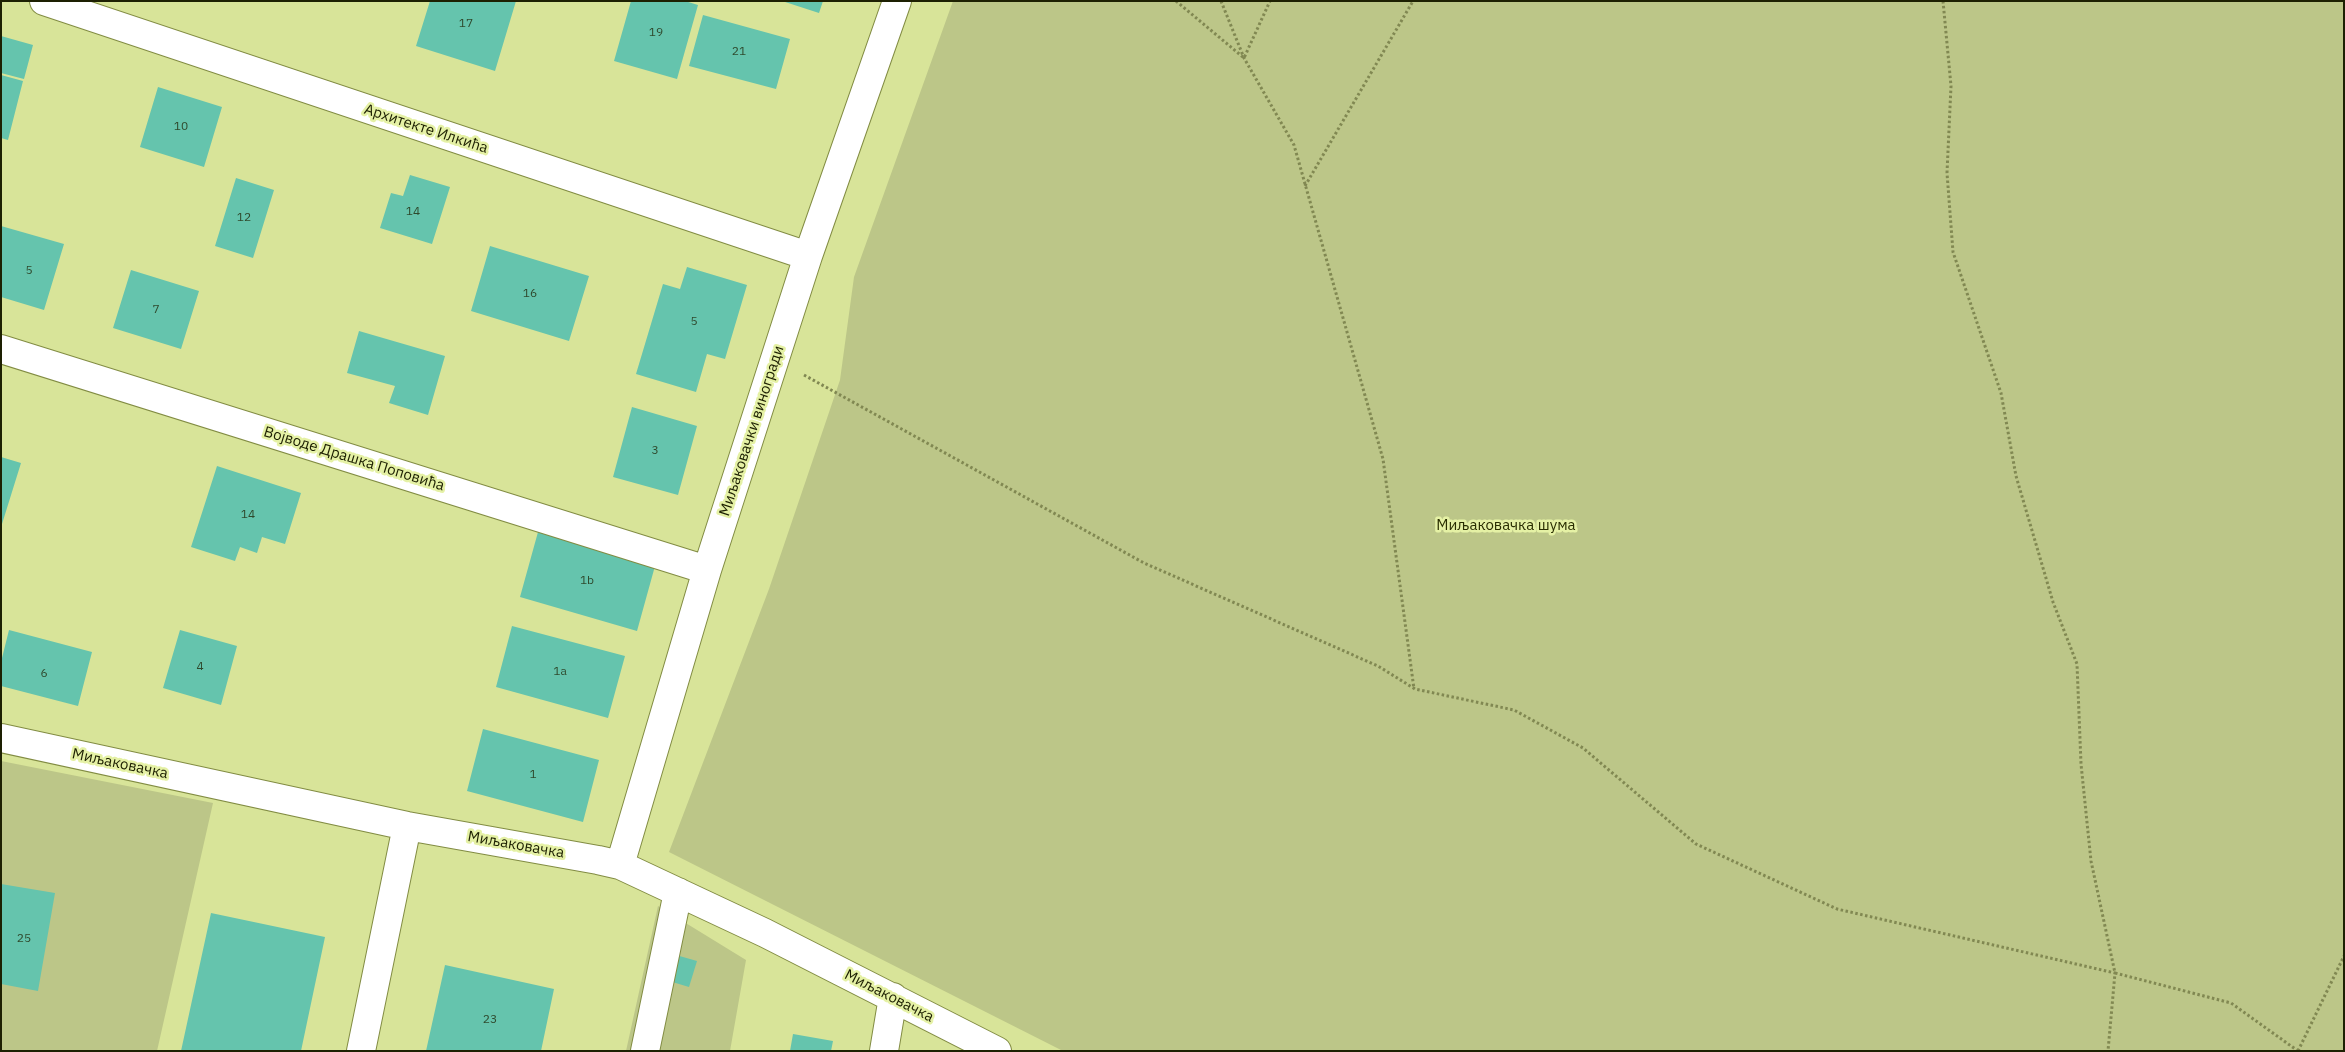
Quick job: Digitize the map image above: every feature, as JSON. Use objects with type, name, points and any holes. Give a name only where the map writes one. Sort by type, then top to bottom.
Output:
[{"type":"street","name":"Архитекте Илкића","points":[[44,1],[808,256]]},
{"type":"street","name":"Миљаковачки виногради","points":[[620,866],[707,570],[808,256],[897,1]]},
{"type":"street","name":"Војводе Драшка Поповића","points":[[1,349],[707,570]]},
{"type":"street","name":"Миљаковачка","points":[[1,738],[407,826],[598,860],[620,866],[678,892],[892,997],[997,1051]]},
{"type":"street","points":[[361,1051],[407,826]]},
{"type":"street","points":[[645,1051],[678,892]]},
{"type":"street","points":[[884,1051],[892,997]]},
{"type":"path","points":[[1176,1],[1244,58]]},
{"type":"path","points":[[1221,1],[1244,58],[1294,145],[1383,459],[1414,690]]},
{"type":"path","points":[[1244,58],[1270,1]]},
{"type":"path","points":[[1306,186],[1413,1]]},
{"type":"path","points":[[1943,1],[1951,86],[1947,173],[1953,252],[2001,393],[2016,476],[2053,602],[2077,664],[2081,764],[2092,861],[2114,973],[2108,1051]]},
{"type":"path","points":[[775,358],[1144,564],[1378,666],[1414,690],[1514,710],[1583,748],[1696,844],[1837,908],[2114,973],[2231,1003],[2298,1051],[2344,956]]},
{"type":"green space","name":"Миљаковачка шума","points":[[953,1],[2344,1],[2344,1051],[1063,1051],[669,852],[769,589],[840,380],[854,277]]},
{"type":"green space","points":[[1,761],[213,803],[157,1051],[1,1051]]},
{"type":"green space","points":[[658,906],[746,960],[730,1051],[626,1051]]},
{"type":"building","points":[[430,1],[516,1],[495,71],[416,46]]},
{"type":"building","points":[[631,1],[685,1],[698,5],[677,79],[614,61]]},
{"type":"building","points":[[782,1],[823,1],[819,13]]},
{"type":"building","points":[[703,15],[790,39],[776,89],[689,66]]},
{"type":"building","points":[[1,36],[33,45],[24,79],[1,73]]},
{"type":"building","points":[[1,75],[23,81],[8,140],[1,138]]},
{"type":"building","points":[[158,87],[222,107],[204,167],[140,147]]},
{"type":"building","points":[[410,175],[450,187],[432,244],[380,228],[391,193],[403,196]]},
{"type":"building","points":[[236,178],[274,190],[253,258],[215,246]]},
{"type":"building","points":[[1,226],[64,244],[44,310],[1,297]]},
{"type":"building","points":[[490,246],[589,276],[569,341],[471,311]]},
{"type":"building","points":[[687,267],[747,285],[725,359],[707,354],[696,392],[636,374],[663,284],[680,289]]},
{"type":"building","points":[[131,270],[199,291],[181,349],[113,328]]},
{"type":"building","points":[[359,331],[445,356],[428,415],[389,403],[395,386],[347,373]]},
{"type":"building","points":[[632,407],[697,426],[678,495],[613,477]]},
{"type":"building","points":[[1,457],[21,463],[2,524],[1,524]]},
{"type":"building","points":[[217,466],[301,493],[285,544],[262,537],[257,553],[240,547],[235,561],[191,547]]},
{"type":"building","points":[[538,532],[655,566],[637,631],[520,597]]},
{"type":"building","points":[[512,626],[625,656],[608,718],[496,687]]},
{"type":"building","points":[[9,630],[92,652],[78,706],[1,686],[1,662]]},
{"type":"building","points":[[180,630],[237,646],[221,705],[163,688]]},
{"type":"building","points":[[483,729],[599,760],[583,822],[467,791]]},
{"type":"building","points":[[1,884],[55,893],[38,991],[1,984]]},
{"type":"building","points":[[211,913],[325,937],[301,1051],[181,1051]]},
{"type":"building","points":[[676,955],[697,961],[689,987],[669,981]]},
{"type":"building","points":[[445,965],[554,989],[541,1051],[426,1051]]},
{"type":"building","points":[[793,1034],[833,1041],[831,1051],[790,1051]]}]
